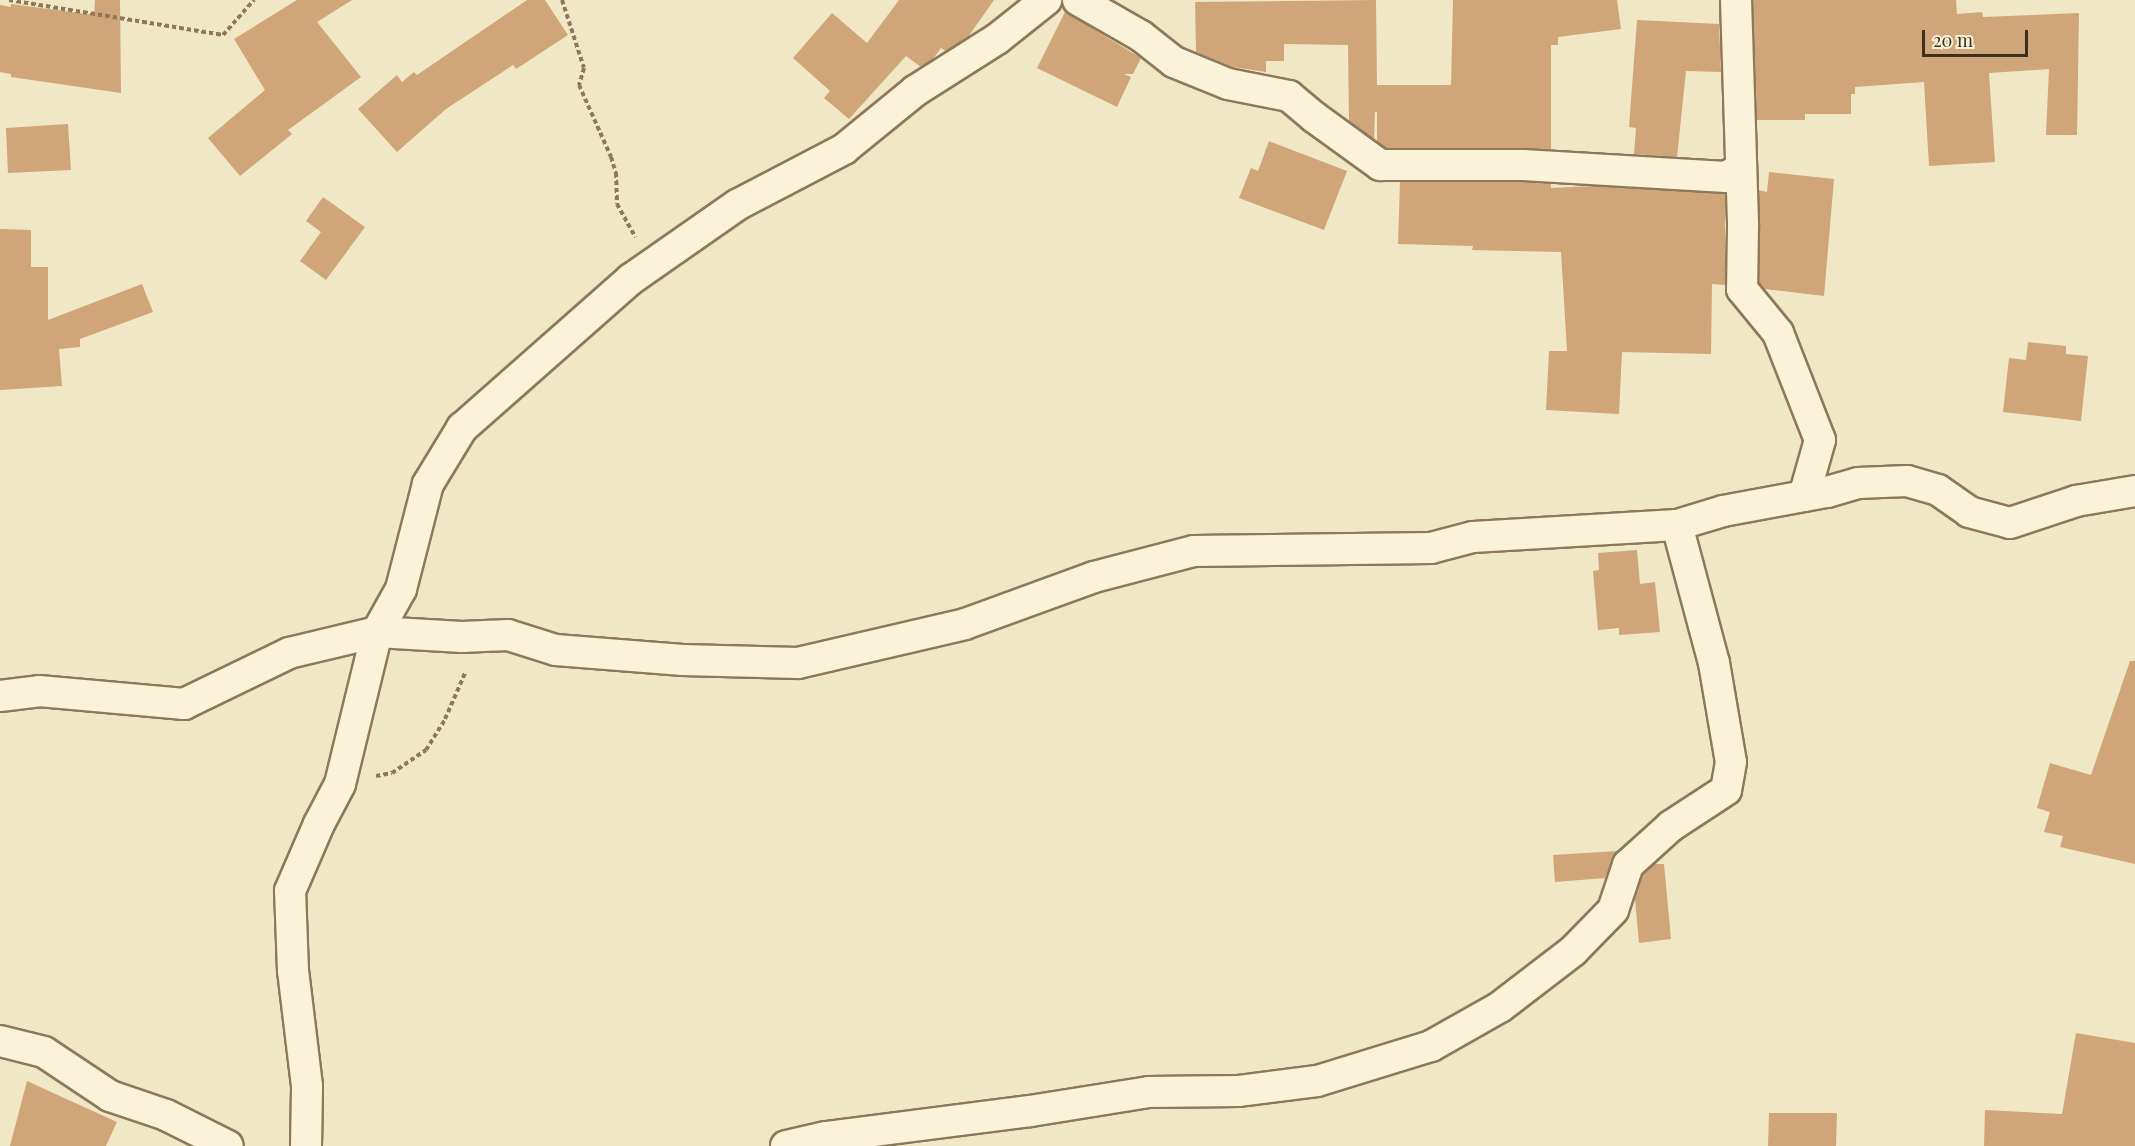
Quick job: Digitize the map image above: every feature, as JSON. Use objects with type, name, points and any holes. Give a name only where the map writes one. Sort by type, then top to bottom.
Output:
[{"type":"street","points":[[306,1146],[308,1086],[293,971],[290,891],[319,824],[340,784],[377,632],[401,589],[428,484],[462,428],[622,286],[736,205],[844,149],[915,91],[997,39],[1046,0]]},
{"type":"street","points":[[1078,0],[1141,36],[1174,62],[1227,84],[1290,96],[1314,117],[1380,165],[1523,165],[1726,177],[1741,168]]},
{"type":"street","points":[[1736,0],[1742,289],[1778,333],[1820,440],[1804,496]]},
{"type":"street","points":[[0,696],[39,691],[183,704],[289,653],[377,632],[462,637],[508,635],[556,650],[683,660],[798,663],[965,624],[1094,577],[1194,551],[1431,548],[1473,537],[1677,525],[1723,511],[1858,483],[1907,482],[1938,490],[1969,512],[2010,523],[2076,501],[2135,491]]},
{"type":"street","points":[[786,1146],[826,1137],[1030,1111],[1149,1092],[1238,1091],[1317,1080],[1431,1046],[1500,1007],[1573,951],[1613,910],[1628,865],[1671,826],[1726,790],[1731,762],[1714,663],[1677,525]]},
{"type":"street","points":[[0,1041],[44,1052],[110,1096],[166,1115],[228,1146]]},
{"type":"path","points":[[9,0],[223,35],[254,0]]},
{"type":"path","points":[[562,0],[584,68],[579,85],[611,157],[616,173],[617,204],[638,243],[644,272]]},
{"type":"path","points":[[340,784],[392,773],[426,750],[445,718],[466,671],[490,645],[508,635]]},
{"type":"building","points":[[95,0],[120,0],[121,93],[11,77],[11,74],[0,72],[0,5],[11,7],[11,4],[94,15]]},
{"type":"building","points":[[297,0],[352,0],[317,22],[361,77],[288,130],[292,134],[240,176],[208,138],[265,90],[234,39]]},
{"type":"building","points":[[527,0],[545,0],[568,35],[516,69],[513,65],[446,109],[397,152],[358,109],[397,75],[402,82],[414,72],[417,75]]},
{"type":"building","points":[[899,0],[994,0],[968,37],[946,51],[941,48],[933,59],[921,67],[906,56],[849,119],[824,98],[830,91],[793,58],[832,13],[867,43]]},
{"type":"building","points":[[1376,0],[1377,85],[1451,85],[1453,0],[1617,0],[1621,29],[1558,37],[1558,45],[1551,45],[1551,149],[1386,148],[1377,142],[1377,112],[1375,112],[1374,140],[1349,121],[1348,45],[1284,44],[1284,61],[1266,61],[1266,72],[1233,67],[1196,52],[1195,2]]},
{"type":"building","points":[[1753,0],[1956,0],[1957,14],[1982,12],[1983,17],[2079,13],[2077,135],[2046,135],[2049,69],[1989,73],[1995,162],[1929,166],[1924,82],[1855,87],[1855,94],[1851,94],[1851,114],[1805,114],[1805,120],[1757,120]]},
{"type":"building","points":[[1065,12],[1141,58],[1133,74],[1124,74],[1131,77],[1117,107],[1037,68]]},
{"type":"building","points":[[1637,20],[1719,24],[1721,72],[1686,71],[1677,157],[1634,154],[1636,128],[1629,127]]},
{"type":"building","points":[[68,124],[71,170],[8,173],[6,128]]},
{"type":"building","points":[[1269,141],[1347,171],[1324,230],[1239,198],[1251,168],[1258,171]]},
{"type":"building","points":[[1769,172],[1834,179],[1824,296],[1765,289],[1759,283],[1759,190],[1767,192]]},
{"type":"building","points":[[1400,182],[1522,182],[1551,184],[1551,188],[1594,186],[1725,194],[1725,285],[1712,284],[1711,354],[1622,352],[1619,414],[1546,410],[1549,351],[1567,351],[1561,252],[1472,250],[1473,246],[1398,244]]},
{"type":"building","points":[[323,197],[365,227],[326,280],[300,261],[321,232],[306,221]]},
{"type":"building","points":[[0,229],[31,230],[31,267],[48,267],[48,320],[142,284],[153,312],[80,339],[80,347],[59,349],[62,386],[0,390]]},
{"type":"building","points":[[2028,342],[2066,346],[2066,354],[2088,356],[2081,421],[2003,412],[2009,358],[2026,360]]},
{"type":"building","points":[[1637,550],[1640,584],[1655,582],[1660,632],[1619,635],[1619,628],[1598,630],[1593,571],[1599,570],[1598,553]]},
{"type":"building","points":[[2130,661],[2135,661],[2135,864],[2060,847],[2063,836],[2044,832],[2050,812],[2037,808],[2050,763],[2091,775]]},
{"type":"building","points":[[1618,851],[1605,878],[1555,882],[1553,855]]},
{"type":"building","points":[[1654,864],[1664,864],[1671,939],[1639,943],[1635,899],[1643,875]]},
{"type":"building","points":[[2076,1033],[2135,1043],[2135,1146],[1984,1146],[1985,1110],[2062,1114]]},
{"type":"building","points":[[27,1081],[117,1122],[106,1146],[10,1146]]},
{"type":"building","points":[[1769,1113],[1837,1113],[1836,1146],[1768,1146]]}]
